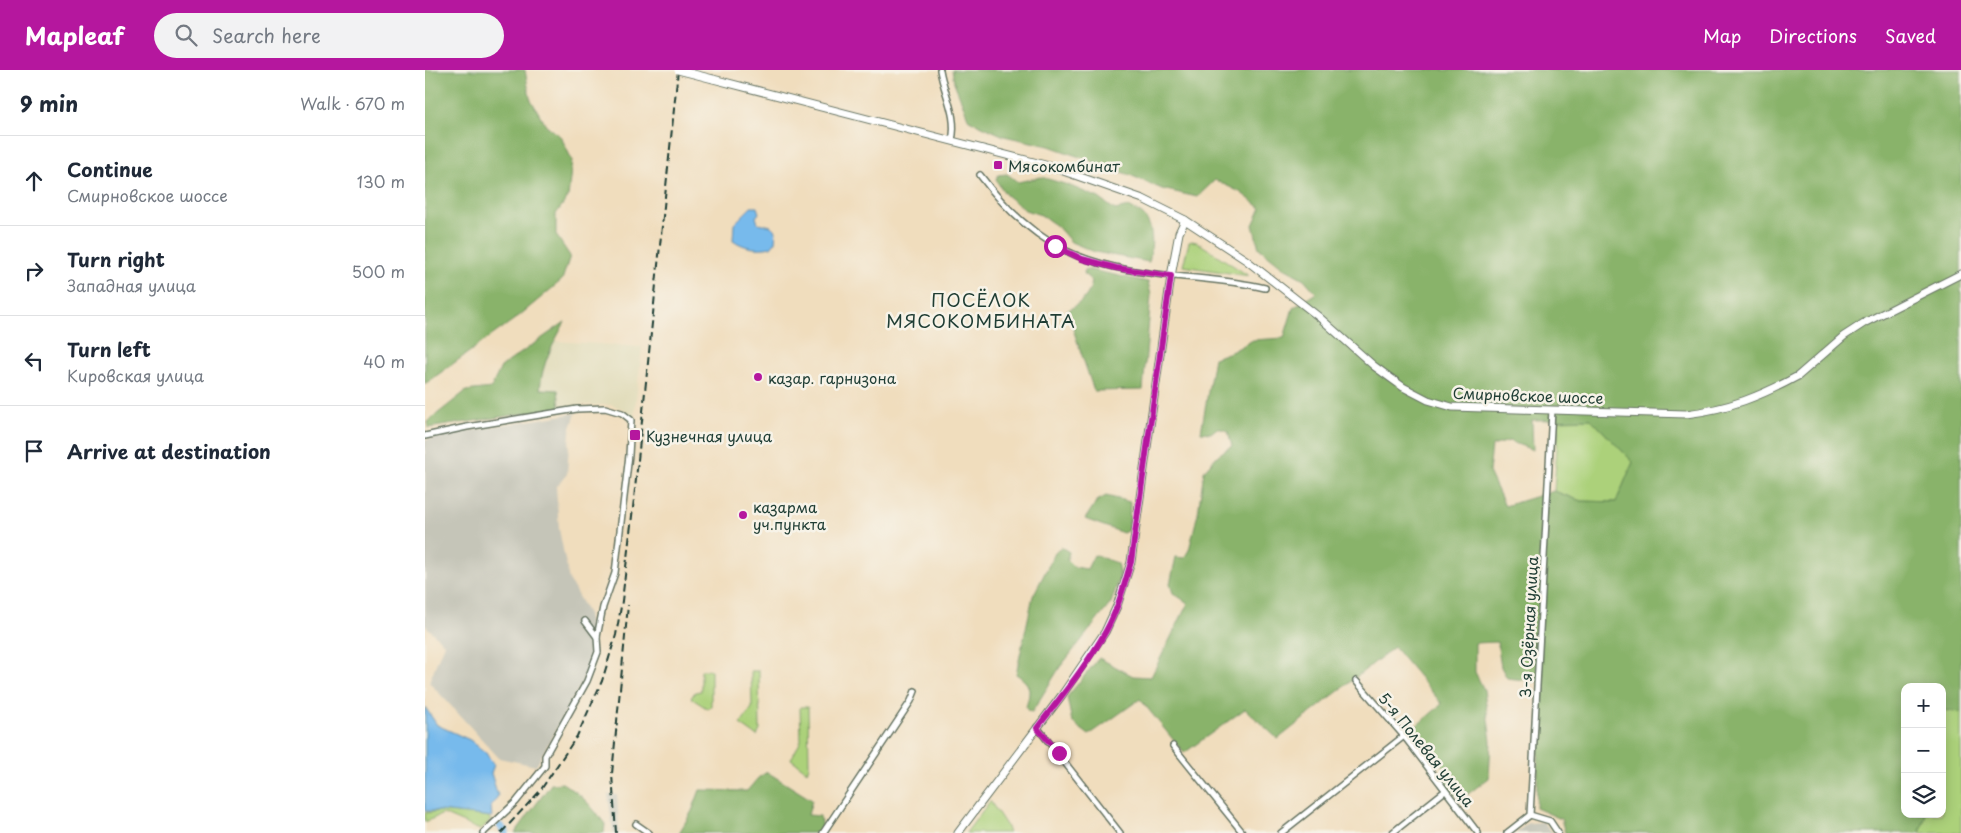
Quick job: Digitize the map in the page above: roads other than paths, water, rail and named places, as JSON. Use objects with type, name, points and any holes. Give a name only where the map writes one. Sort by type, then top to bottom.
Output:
[{"type":"main road","name":"Смирновское шоссе","points":[[678,70],[1049,166],[1143,199],[1185,220],[1246,260],[1313,313],[1374,366],[1403,387],[1428,400],[1452,407],[1686,414],[1715,410],[1744,402],[1771,391],[1798,376],[1845,336],[1864,323],[1961,274]]},
{"type":"main road","points":[[959,833],[1062,695],[1105,632],[1122,592],[1131,562],[1171,276],[1179,233],[1185,220]]},
{"type":"street","points":[[940,70],[953,117],[955,129],[952,140]]},
{"type":"street","points":[[980,175],[1019,220],[1055,246],[1082,259],[1116,268],[1171,276],[1241,282],[1265,288]]},
{"type":"street","points":[[425,436],[467,427],[577,409],[605,408],[622,413],[631,420],[615,573],[603,606],[597,637],[598,652],[587,682],[545,756],[545,766],[516,802],[483,833]]},
{"type":"street","name":"3-я Озёрная улица","points":[[1530,816],[1551,410]]},
{"type":"street","points":[[585,621],[597,637]]},
{"type":"street","name":"5-я Полевая улица","points":[[1356,681],[1404,736],[1477,833]]},
{"type":"street","points":[[823,833],[911,701],[915,691]]},
{"type":"street","points":[[1037,728],[1120,833]]},
{"type":"street","points":[[1281,833],[1404,736]]},
{"type":"street","points":[[1173,746],[1243,833]]},
{"type":"street","points":[[545,766],[551,769]]},
{"type":"street","points":[[1392,833],[1445,791]]},
{"type":"street","points":[[1507,833],[1530,816],[1550,821],[1558,833]]},
{"type":"street","points":[[636,824],[649,833]]},
{"type":"water","points":[[751,207],[757,207],[759,213],[756,217],[758,223],[771,226],[776,231],[775,242],[771,247],[751,248],[733,240],[734,224]]},
{"type":"water","points":[[425,707],[437,725],[470,740],[486,753],[494,765],[491,773],[498,796],[491,806],[492,817],[425,811]]},
{"type":"waterway","points":[[500,826],[506,832]]},
{"type":"railway","points":[[501,833],[540,791],[577,736],[602,681],[616,635],[634,499],[678,70]]},
{"type":"railway","points":[[616,833],[612,774],[628,605]]},
{"type":"place","name":"Мясокомбинат","points":[[998,165]]},
{"type":"place","name":"казар. гарнизона","points":[[758,377]]},
{"type":"place","name":"Кузнечная улица","points":[[635,435]]},
{"type":"place","name":"казарма уч.пункта","points":[[743,515]]},
{"type":"district","name":"ПОСЁЛОК МЯСОКОМБИНАТА","points":[[981,309]]}]
